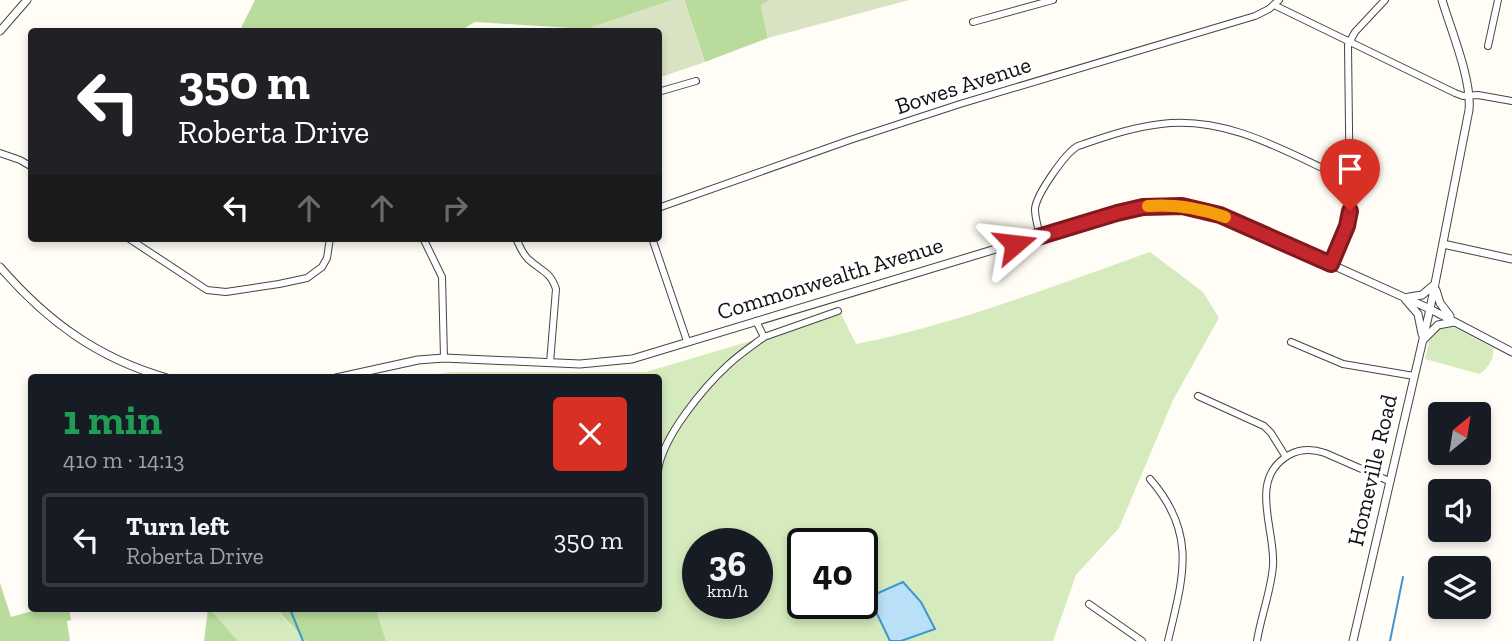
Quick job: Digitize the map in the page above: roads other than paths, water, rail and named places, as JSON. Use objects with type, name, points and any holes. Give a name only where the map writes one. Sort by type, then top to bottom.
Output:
[{"type":"street","points":[[0,31],[27,0]]},
{"type":"street","points":[[973,22],[1053,0]]},
{"type":"street","points":[[1331,264],[1349,219],[1349,41],[1385,0]]},
{"type":"street","points":[[1442,0],[1470,96]]},
{"type":"street","points":[[1488,46],[1498,0]]},
{"type":"street","points":[[1277,2],[1447,90],[1463,96],[1478,95],[1512,102]]},
{"type":"street","name":"Bowes Avenue","points":[[662,207],[960,104],[1255,16],[1277,2]]},
{"type":"street","points":[[662,91],[696,81]]},
{"type":"street","name":"Homeville Road","points":[[1353,641],[1430,309],[1470,96]]},
{"type":"street","points":[[1040,236],[1035,214],[1037,202],[1069,152],[1078,146],[1151,125],[1192,123],[1238,131],[1339,176],[1350,178]]},
{"type":"street","points":[[0,153],[28,165]]},
{"type":"street","name":"Commonwealth Avenue","points":[[354,374],[418,360],[444,358],[580,364],[632,359],[1135,208],[1157,206],[1182,206],[1235,221],[1430,309],[1512,350]]},
{"type":"street","points":[[134,242],[207,290],[226,292],[307,278],[321,267],[327,258],[329,242]]},
{"type":"street","points":[[425,242],[442,277],[444,358]]},
{"type":"street","points":[[518,242],[526,257],[547,272],[556,289],[550,363]]},
{"type":"street","points":[[653,242],[687,341]]},
{"type":"street","points":[[1443,244],[1512,259]]},
{"type":"street","points":[[0,267],[20,291],[45,314],[84,343],[152,374]]},
{"type":"street","points":[[1402,296],[1419,297],[1435,284]]},
{"type":"street","points":[[1423,341],[1438,325],[1455,322],[1440,303],[1435,284]]},
{"type":"street","points":[[1402,296],[1418,314],[1423,341]]},
{"type":"street","points":[[662,454],[692,406],[731,362],[764,337],[838,311]]},
{"type":"street","points":[[756,321],[764,337]]},
{"type":"street","points":[[1291,342],[1343,364],[1414,376]]},
{"type":"street","points":[[1198,396],[1264,426],[1274,436],[1286,457]]},
{"type":"street","points":[[1257,641],[1273,562],[1266,486],[1274,468],[1286,457],[1299,451],[1320,451],[1389,481]]},
{"type":"street","points":[[1150,479],[1172,509],[1183,550],[1182,582],[1168,641]]},
{"type":"street","points":[[1089,604],[1142,641]]},
{"type":"water","points":[[903,582],[921,602],[935,629],[901,641],[890,641],[878,616],[878,593]]},
{"type":"waterway","points":[[1390,641],[1403,577]]},
{"type":"waterway","points":[[291,612],[303,641]]}]
